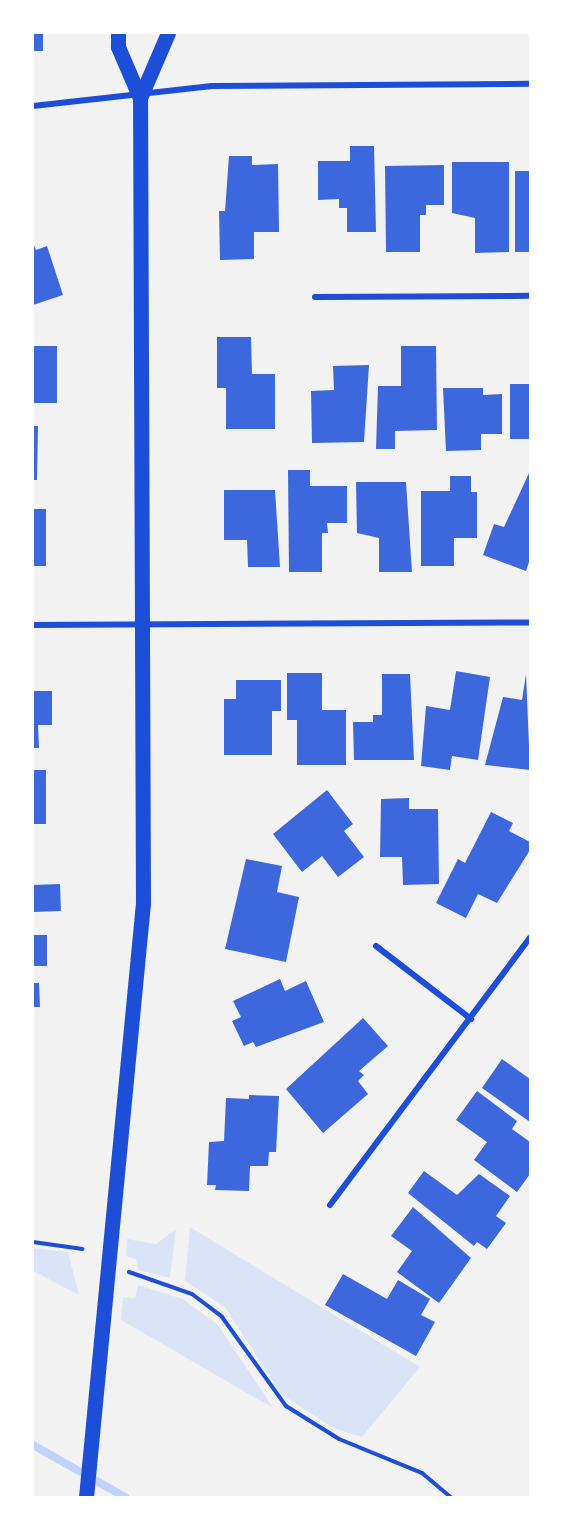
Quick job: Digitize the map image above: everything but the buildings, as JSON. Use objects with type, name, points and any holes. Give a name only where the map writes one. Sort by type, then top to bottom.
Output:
[{"type":"main road","points":[[86,1497],[102,1309],[142,947],[140,98],[118,47],[118,33]]},
{"type":"main road","points":[[140,98],[168,33]]},
{"type":"street","points":[[33,106],[140,98],[212,86],[530,84]]},
{"type":"street","points":[[315,297],[530,296]]},
{"type":"street","points":[[33,625],[530,622]]},
{"type":"street","points":[[330,1205],[530,938]]},
{"type":"street","points":[[376,946],[471,1019]]},
{"type":"path","points":[[33,1242],[83,1249]]},
{"type":"path","points":[[107,1262],[206,1304],[239,1337],[286,1406],[339,1439],[422,1473],[451,1497]]},
{"type":"shaded area","points":[[190,1227],[420,1367],[362,1437],[333,1428],[281,1394],[225,1307],[185,1281]]},
{"type":"shaded area","points":[[176,1229],[170,1278],[138,1270],[136,1259],[126,1256],[127,1239],[156,1244]]},
{"type":"shaded area","points":[[33,1248],[68,1252],[79,1295],[33,1271]]},
{"type":"shaded area","points":[[138,1285],[183,1299],[218,1325],[273,1408],[121,1320],[123,1297],[135,1298]]},
{"type":"waterway","points":[[33,1445],[125,1497]]}]
